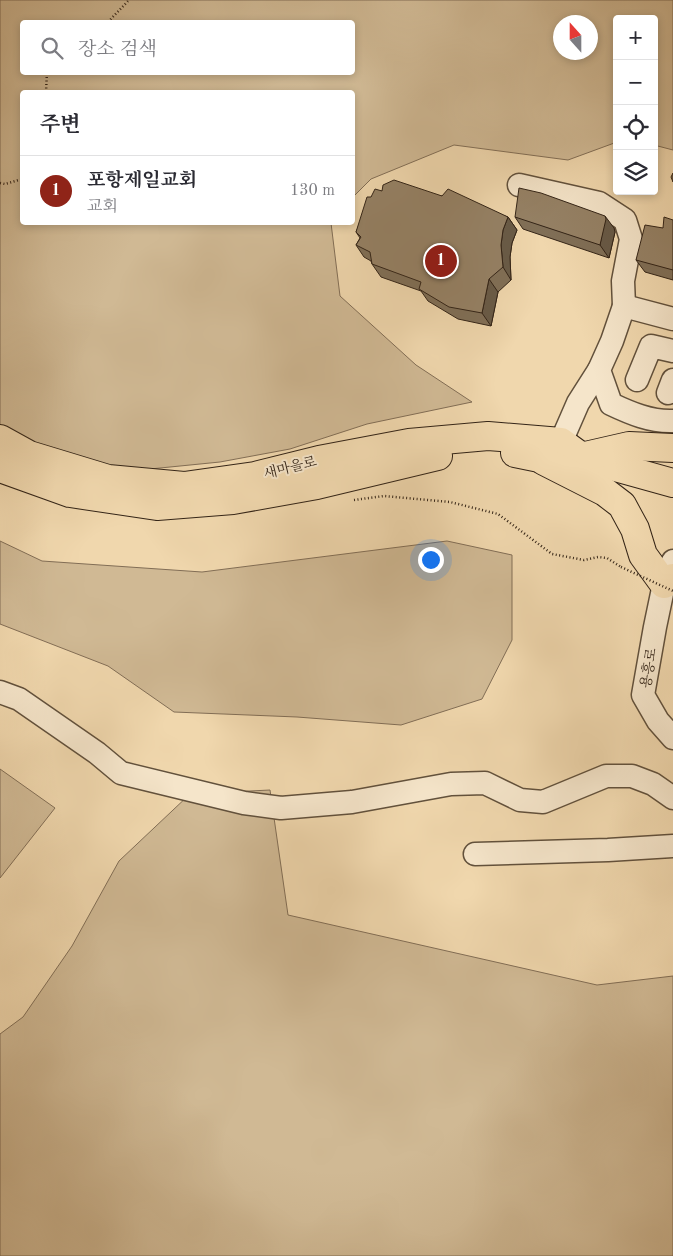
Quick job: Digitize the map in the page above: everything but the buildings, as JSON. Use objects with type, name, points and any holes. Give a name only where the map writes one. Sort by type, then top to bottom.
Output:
[{"type":"main road","name":"새마을로","points":[[0,439],[29,455],[108,479],[184,486],[255,476],[319,460],[409,443],[488,436],[561,442],[583,458],[673,483]]},
{"type":"main road","points":[[583,458],[629,446],[673,448]]},
{"type":"main road","name":"새마을로","points":[[0,468],[70,493],[157,506],[233,500],[317,485],[404,463],[458,452],[502,450],[558,462],[583,458]]},
{"type":"main road","points":[[539,458],[605,492],[622,505],[635,529],[643,556],[671,578]]},
{"type":"street","points":[[519,185],[599,204],[625,220],[631,239],[623,281],[624,306],[612,341],[599,370],[578,403],[561,442]]},
{"type":"street","points":[[624,306],[673,319]]},
{"type":"street","points":[[638,380],[651,346],[673,351]]},
{"type":"street","points":[[599,370],[611,404],[634,415],[673,421]]},
{"type":"street","name":"용흥로","points":[[671,578],[655,627],[643,695],[658,721],[673,738]]},
{"type":"street","points":[[0,692],[19,699],[97,752],[121,773],[244,803],[281,808],[344,803],[451,784],[484,783],[520,800],[543,802],[606,776],[632,776],[653,784],[673,798]]},
{"type":"street","points":[[475,854],[673,846]]},
{"type":"path","points":[[110,20],[129,0]]},
{"type":"path","points":[[46,90],[47,75]]},
{"type":"path","points":[[0,183],[5,184],[20,179]]},
{"type":"path","points":[[346,500],[384,496],[450,502],[498,514],[552,554],[584,560],[598,557],[607,558],[622,567],[671,578]]},
{"type":"shaded area","points":[[0,0],[673,0],[673,150],[658,146],[658,15],[613,15],[613,143],[568,160],[454,145],[371,179],[355,195],[355,90],[20,90],[20,225],[331,225],[340,296],[416,365],[472,402],[367,424],[290,449],[220,462],[140,470],[54,456],[0,426]]},
{"type":"shaded area","points":[[0,541],[42,561],[202,572],[447,541],[512,555],[512,640],[482,699],[401,725],[297,717],[174,712],[108,666],[0,624]]},
{"type":"shaded area","points":[[0,769],[55,808],[0,878]]},
{"type":"shaded area","points":[[270,790],[288,915],[597,985],[673,976],[673,1256],[0,1256],[0,1034],[23,1017],[72,946],[119,861],[190,794]]},
{"type":"place","name":"포항제일교회","points":[[441,261]]}]
